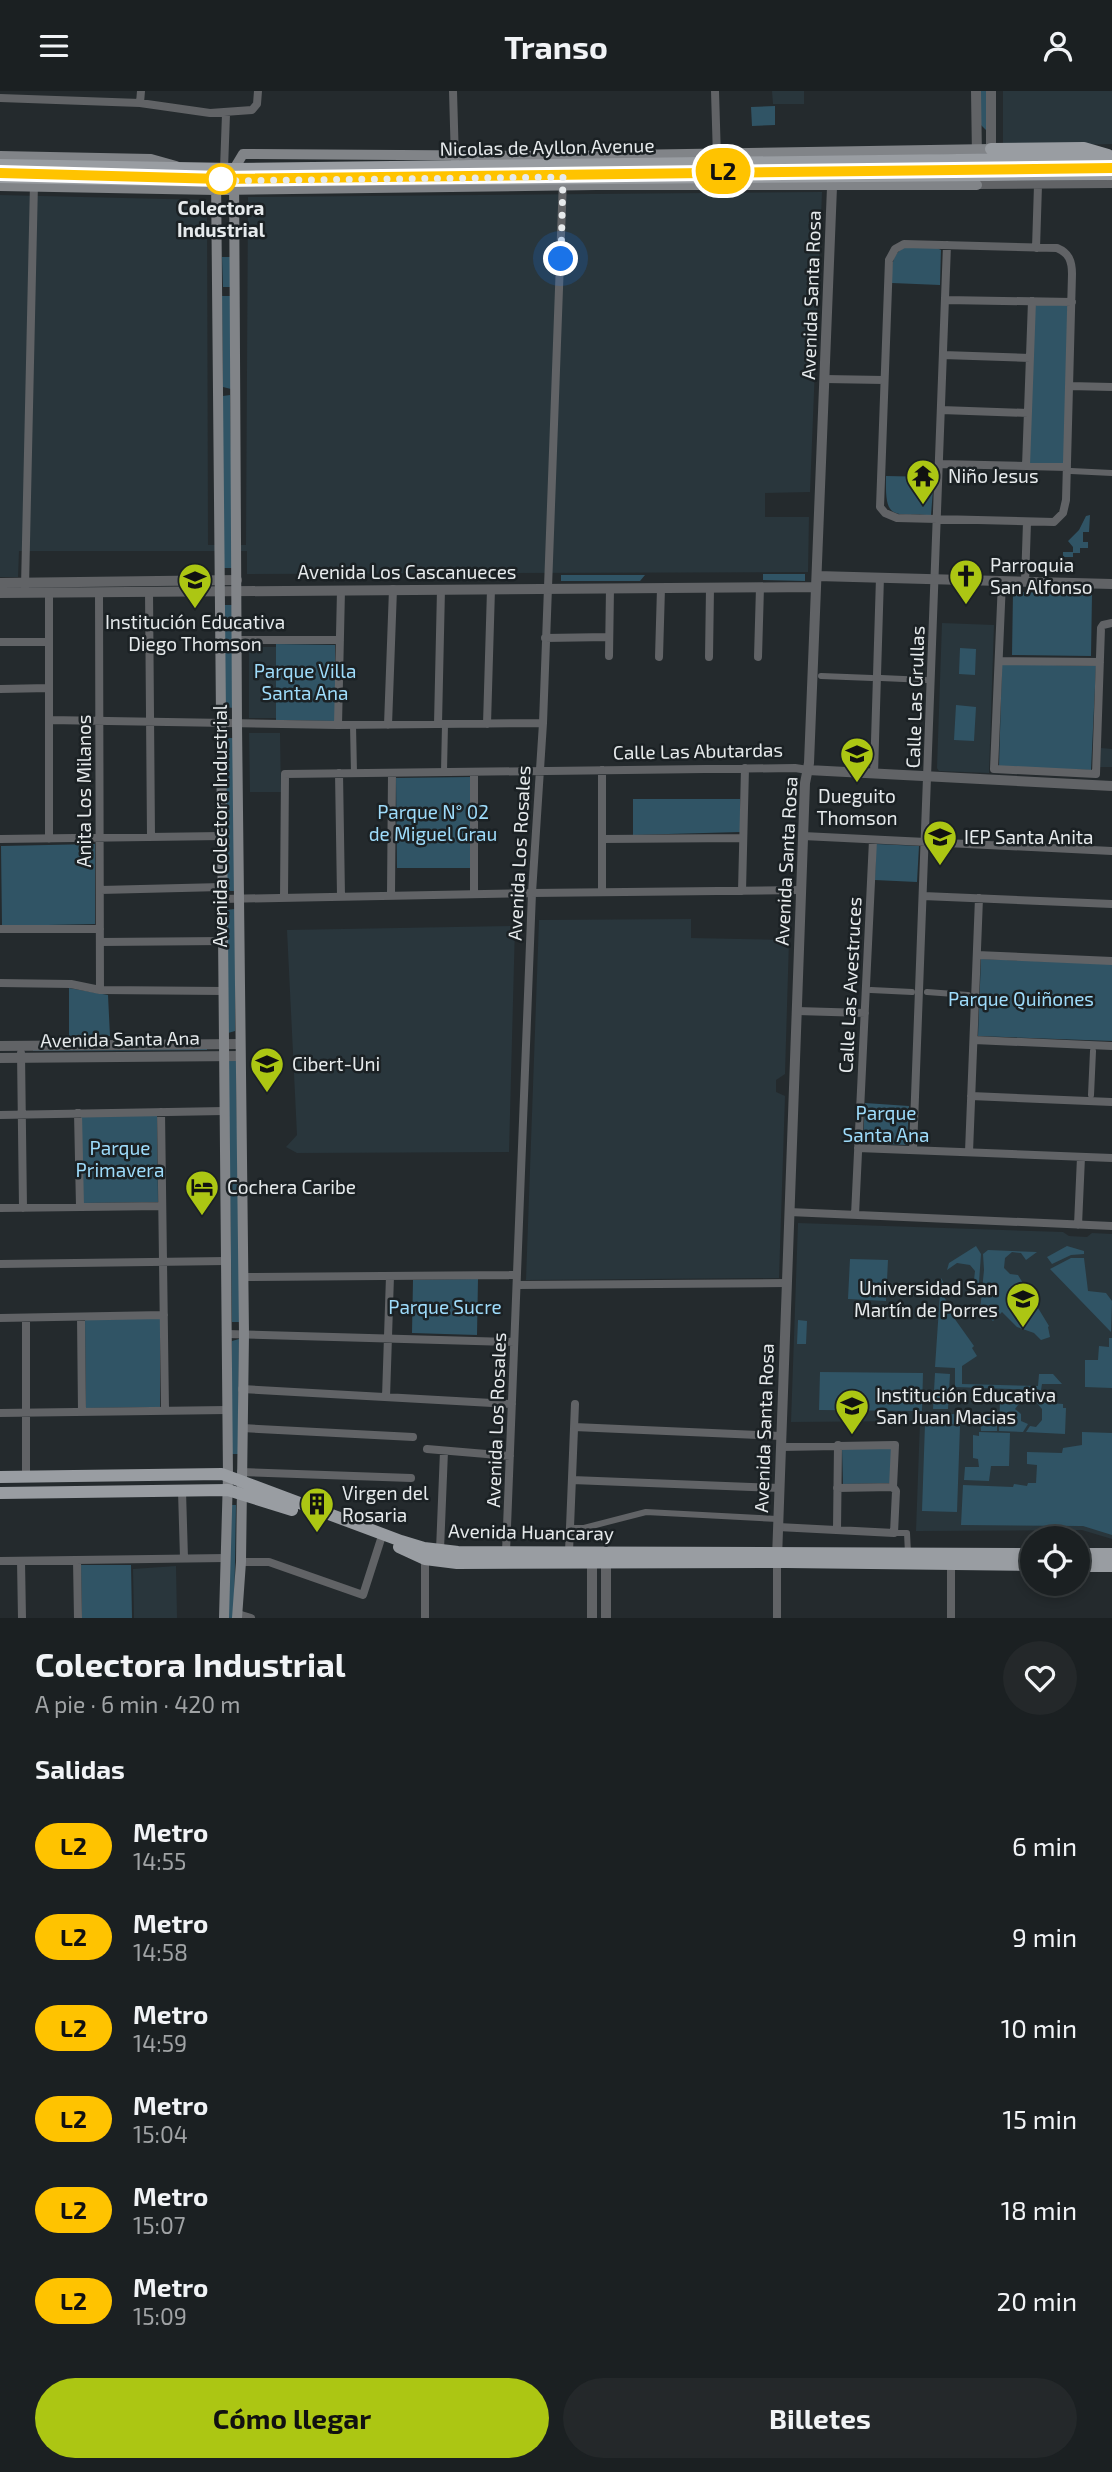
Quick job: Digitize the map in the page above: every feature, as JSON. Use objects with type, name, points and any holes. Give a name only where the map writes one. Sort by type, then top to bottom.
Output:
[{"type":"main road","name":"Nicolas de Ayllon Avenue","points":[[225,178],[243,154],[455,161],[563,171],[596,185],[981,180],[1112,174]]},
{"type":"main road","name":"Nicolas de Ayllon Avenue","points":[[0,165],[34,177],[182,169],[225,178],[316,174],[563,171],[653,155],[833,162],[984,155]]},
{"type":"main road","points":[[596,185],[616,170],[653,155]]},
{"type":"main road","name":"Nicolas de Ayllon Avenue","points":[[616,170],[717,159],[984,155],[1112,157]]},
{"type":"main road","points":[[0,156],[151,159],[182,169]]},
{"type":"main road","name":"Nicolas de Ayllon Avenue","points":[[316,174],[455,161]]},
{"type":"main road","name":"Nicolas de Ayllon Avenue","points":[[0,177],[225,178],[616,170],[833,182]]},
{"type":"main road","points":[[0,186],[34,177]]},
{"type":"main road","name":"Avenida Colectora Industrial","points":[[225,178],[235,294],[236,395],[238,898],[244,1334],[238,1616]]},
{"type":"main road","name":"Avenida Colectora Industrial","points":[[224,1618],[228,1476],[216,295],[225,178]]},
{"type":"main road","points":[[216,295],[235,294]]},
{"type":"main road","points":[[217,394],[236,395]]},
{"type":"main road","name":"Avenida Huancaray","points":[[0,1477],[228,1476],[425,1559],[457,1563],[592,1563],[908,1553],[1020,1554]]},
{"type":"main road","name":"Avenida Huancaray","points":[[0,1493],[228,1490],[241,1482]]},
{"type":"main road","name":"Avenida Huancaray","points":[[241,1482],[401,1541],[440,1550],[1020,1565]]},
{"type":"main road","points":[[1090,1554],[1112,1554]]},
{"type":"main road","points":[[1090,1566],[1112,1566]]},
{"type":"street","points":[[140,103],[141,91]]},
{"type":"street","points":[[0,98],[78,95],[226,114],[252,110],[257,104],[258,91]]},
{"type":"street","points":[[453,91],[455,161]]},
{"type":"street","points":[[715,91],[717,159]]},
{"type":"street","points":[[976,91],[977,127],[984,155]]},
{"type":"street","points":[[984,155],[991,133],[991,91]]},
{"type":"street","points":[[225,178],[226,114]]},
{"type":"street","points":[[977,127],[991,133]]},
{"type":"street","name":"Avenida Santa Rosa","points":[[777,1557],[805,779],[808,769],[814,587],[817,576],[833,162]]},
{"type":"street","name":"Avenida Los Rosales","points":[[506,1552],[563,171]]},
{"type":"street","points":[[25,588],[34,177]]},
{"type":"street","points":[[981,180],[1038,185],[1112,184]]},
{"type":"street","points":[[1036,248],[1038,185]]},
{"type":"street","points":[[904,244],[1036,248],[1057,248],[1065,252],[1072,266],[1069,469],[1063,513],[1054,521],[889,516],[882,510],[880,502],[889,260],[895,249],[904,244]]},
{"type":"street","name":"Calle Las Grullas","points":[[913,1150],[947,245]]},
{"type":"street","points":[[945,300],[1072,302]]},
{"type":"street","points":[[1026,466],[1032,301]]},
{"type":"street","points":[[943,355],[1030,358]]},
{"type":"street","points":[[825,379],[884,380]]},
{"type":"street","points":[[1069,386],[1112,387]]},
{"type":"street","points":[[941,410],[1028,413]]},
{"type":"street","points":[[940,464],[1026,466],[1112,473]]},
{"type":"street","points":[[1025,582],[1027,521]]},
{"type":"street","points":[[817,576],[1112,584]]},
{"type":"street","points":[[874,774],[880,577]]},
{"type":"street","points":[[1002,581],[994,769],[1096,773],[1101,628],[1112,623]]},
{"type":"street","name":"Avenida Los Cascanueces","points":[[0,583],[49,592],[149,591],[237,585],[341,590],[814,587]]},
{"type":"street","name":"Avenida Los Cascanueces","points":[[0,593],[25,588],[219,586]]},
{"type":"street","points":[[709,657],[710,587]]},
{"type":"street","points":[[758,657],[760,587]]},
{"type":"street","points":[[609,656],[610,588]]},
{"type":"street","points":[[659,657],[661,588]]},
{"type":"street","points":[[388,725],[393,589]]},
{"type":"street","points":[[441,589],[441,724],[444,772]]},
{"type":"street","points":[[487,724],[491,589]]},
{"type":"street","points":[[338,725],[341,590]]},
{"type":"street","points":[[149,591],[151,837]]},
{"type":"street","points":[[49,592],[49,839]]},
{"type":"street","name":"Anita Los Milanos","points":[[99,592],[100,990]]},
{"type":"street","points":[[545,638],[609,638]]},
{"type":"street","points":[[237,640],[340,640]]},
{"type":"street","points":[[0,642],[49,642]]},
{"type":"street","points":[[999,661],[1100,662]]},
{"type":"street","points":[[821,677],[872,678]]},
{"type":"street","points":[[881,678],[926,680]]},
{"type":"street","points":[[0,689],[49,688]]},
{"type":"street","points":[[49,720],[338,725],[542,723]]},
{"type":"street","points":[[353,725],[354,773]]},
{"type":"street","points":[[742,891],[745,768]]},
{"type":"street","name":"Calle Las Abutardas","points":[[284,897],[285,774],[745,768],[1112,786]]},
{"type":"street","points":[[602,770],[602,892]]},
{"type":"street","points":[[474,772],[474,894]]},
{"type":"street","points":[[339,773],[341,896]]},
{"type":"street","points":[[391,895],[392,773]]},
{"type":"street","points":[[0,839],[222,836]]},
{"type":"street","points":[[803,836],[1112,851]]},
{"type":"street","points":[[602,839],[743,838]]},
{"type":"street","name":"Calle Las Avestruces","points":[[855,1215],[873,840]]},
{"type":"street","points":[[100,890],[222,893],[238,898],[801,891]]},
{"type":"street","points":[[923,896],[1112,904]]},
{"type":"street","points":[[969,1152],[979,898]]},
{"type":"street","points":[[0,929],[100,929]]},
{"type":"street","points":[[100,942],[223,941]]},
{"type":"street","points":[[977,955],[1112,961]]},
{"type":"street","points":[[0,983],[71,984],[100,990],[223,991]]},
{"type":"street","points":[[871,989],[912,992]]},
{"type":"street","points":[[927,992],[968,995]]},
{"type":"street","points":[[797,1011],[864,1013]]},
{"type":"street","points":[[974,1040],[1112,1046]]},
{"type":"street","name":"Avenida Santa Ana","points":[[0,1058],[224,1050],[240,1044]]},
{"type":"street","points":[[21,1046],[23,1208]]},
{"type":"street","name":"Avenida Santa Ana","points":[[0,1047],[224,1050],[240,1056]]},
{"type":"street","points":[[1091,1095],[1093,1051]]},
{"type":"street","points":[[971,1096],[1112,1102]]},
{"type":"street","points":[[0,1115],[224,1111]]},
{"type":"street","points":[[161,1112],[165,1411]]},
{"type":"street","points":[[78,1114],[80,1207]]},
{"type":"street","points":[[858,1148],[1112,1158]]},
{"type":"street","points":[[1078,1225],[1081,1157]]},
{"type":"street","points":[[0,1208],[162,1206]]},
{"type":"street","points":[[789,1212],[1112,1226]]},
{"type":"street","points":[[0,1264],[226,1261]]},
{"type":"street","points":[[386,1397],[390,1276]]},
{"type":"street","points":[[243,1277],[390,1276],[787,1283]]},
{"type":"street","points":[[0,1318],[164,1315]]},
{"type":"street","points":[[81,1317],[82,1412]]},
{"type":"street","points":[[26,1318],[26,1477]]},
{"type":"street","points":[[226,1334],[514,1342]]},
{"type":"street","points":[[242,1389],[512,1404]]},
{"type":"street","points":[[569,1552],[575,1404]]},
{"type":"street","points":[[0,1413],[227,1410]]},
{"type":"street","points":[[574,1427],[838,1445],[895,1445],[894,1533]]},
{"type":"street","points":[[242,1428],[413,1437]]},
{"type":"street","points":[[837,1530],[838,1445]]},
{"type":"street","points":[[427,1449],[510,1456]]},
{"type":"street","points":[[440,1550],[444,1451]]},
{"type":"street","points":[[241,1482],[411,1478]]},
{"type":"street","points":[[572,1480],[779,1488]]},
{"type":"street","points":[[837,1488],[893,1487]]},
{"type":"street","points":[[182,1491],[184,1558]]},
{"type":"street","points":[[570,1528],[584,1528],[646,1512],[907,1534],[908,1553]]},
{"type":"street","points":[[241,1562],[269,1562],[363,1594],[381,1539]]},
{"type":"street","points":[[777,1557],[777,1618]]},
{"type":"street","points":[[0,1561],[226,1558]]},
{"type":"street","points":[[425,1559],[425,1618]]},
{"type":"street","points":[[77,1560],[78,1618]]},
{"type":"street","points":[[21,1561],[22,1618]]},
{"type":"street","points":[[606,1562],[606,1618]]},
{"type":"street","points":[[592,1563],[592,1618]]},
{"type":"street","points":[[951,1564],[951,1618]]},
{"type":"street","points":[[238,1616],[251,1618]]},
{"type":"shaded area","points":[[772,91],[804,91],[804,104],[773,104]]},
{"type":"shaded area","points":[[1003,91],[1112,91],[1112,144],[1003,147]]},
{"type":"shaded area","points":[[822,192],[810,492],[765,493],[765,517],[809,517],[808,572],[247,574],[247,551],[19,551],[18,577],[0,577],[0,195],[207,200],[208,545],[246,545],[248,197]]},
{"type":"shaded area","points":[[942,623],[994,625],[989,773],[939,771],[937,768]]},
{"type":"shaded area","points":[[249,647],[276,647],[276,718],[249,718]]},
{"type":"shaded area","points":[[249,733],[280,733],[281,792],[250,792]]},
{"type":"shaded area","points":[[1101,748],[1112,749],[1112,767],[1100,767]]},
{"type":"shaded area","points":[[691,919],[691,938],[789,940],[785,1074],[776,1080],[776,1092],[785,1096],[779,1278],[526,1280],[539,920]]},
{"type":"shaded area","points":[[515,926],[509,1152],[297,1153],[286,1147],[297,1135],[287,930]]},
{"type":"shaded area","name":"Universidad San Martín de Porres","points":[[798,1223],[1063,1232],[1069,1236],[1087,1237],[1092,1233],[1112,1234],[1112,1539],[1090,1532],[1090,1526],[1020,1526],[1020,1530],[916,1531],[920,1421],[791,1422]]},
{"type":"shaded area","points":[[176,1566],[177,1618],[134,1618],[133,1569]]},
{"type":"green space","points":[[980,91],[986,91],[987,131],[981,125]]},
{"type":"green space","points":[[775,106],[775,125],[752,126],[751,107]]},
{"type":"green space","points":[[906,247],[941,250],[940,285],[892,283],[895,257]]},
{"type":"green space","points":[[222,257],[231,257],[230,287],[223,287]]},
{"type":"green space","points":[[222,296],[230,296],[231,389],[223,387]]},
{"type":"green space","points":[[1038,304],[1066,304],[1069,308],[1065,461],[1061,465],[1028,462],[1034,307]]},
{"type":"green space","points":[[230,395],[233,568],[223,568],[223,396]]},
{"type":"green space","points":[[886,476],[934,477],[931,515],[893,512],[887,501]]},
{"type":"green space","points":[[1090,515],[1089,532],[1083,532],[1083,542],[1088,542],[1088,548],[1080,548],[1080,553],[1073,553],[1073,557],[1063,557],[1063,552],[1073,552],[1068,541],[1079,530],[1086,516]]},
{"type":"green space","points":[[763,574],[805,574],[805,581],[763,580]]},
{"type":"green space","points":[[561,575],[645,575],[640,581],[561,581]]},
{"type":"green space","points":[[1013,592],[1092,594],[1091,656],[1012,655]]},
{"type":"green space","points":[[224,605],[233,605],[234,708],[224,707]]},
{"type":"green space","name":"Parque Villa Santa Ana","points":[[276,644],[335,645],[335,721],[276,720]]},
{"type":"green space","points":[[960,648],[976,649],[975,675],[959,674]]},
{"type":"green space","points":[[1002,664],[1096,666],[1091,770],[999,767]]},
{"type":"green space","points":[[956,705],[976,707],[974,741],[954,740]]},
{"type":"green space","points":[[225,738],[234,738],[235,891],[225,891]]},
{"type":"green space","name":"Parque N° 02 de Miguel Grau","points":[[470,777],[470,868],[397,868],[396,778]]},
{"type":"green space","points":[[633,799],[740,799],[740,832],[633,835]]},
{"type":"green space","points":[[95,844],[95,924],[2,926],[1,846]]},
{"type":"green space","points":[[876,844],[919,846],[917,882],[875,880]]},
{"type":"green space","points":[[235,909],[235,1031],[228,1033],[225,910]]},
{"type":"green space","name":"Parque Quiñones","points":[[981,959],[1112,964],[1112,1041],[978,1036]]},
{"type":"green space","points":[[69,988],[108,995],[110,1036],[69,1037]]},
{"type":"green space","points":[[207,1045],[207,1050],[33,1051],[33,1049]]},
{"type":"green space","points":[[228,1061],[236,1061],[240,1322],[232,1322]]},
{"type":"green space","name":"Parque Santa Ana","points":[[865,1103],[909,1106],[905,1145],[863,1141]]},
{"type":"green space","name":"Parque Primavera","points":[[157,1115],[158,1202],[83,1203],[81,1116]]},
{"type":"green space","points":[[976,1246],[981,1254],[978,1297],[973,1289],[975,1271],[970,1265],[957,1263],[947,1270],[949,1263]]},
{"type":"green space","points":[[1067,1246],[1084,1251],[1084,1254],[1071,1255],[1052,1264],[1047,1257]]},
{"type":"green space","points":[[988,1250],[1037,1252],[1026,1260],[1021,1253],[1012,1252],[1005,1258],[1004,1268],[1010,1274],[1018,1275],[1049,1326],[1050,1337],[1041,1340],[1034,1333],[1017,1327],[1002,1312],[993,1321],[980,1311],[983,1254]]},
{"type":"green space","points":[[1071,1258],[1084,1258],[1088,1291],[1106,1293],[1112,1301],[1111,1332],[1050,1269]]},
{"type":"green space","points":[[850,1259],[888,1260],[886,1301],[848,1299]]},
{"type":"green space","points":[[941,1278],[949,1293],[944,1297],[949,1305],[947,1308],[974,1346],[972,1348],[977,1356],[962,1366],[962,1384],[1038,1386],[1039,1374],[1053,1374],[1062,1384],[1042,1384],[1041,1390],[955,1387],[955,1368],[935,1367]]},
{"type":"green space","name":"Parque Sucre","points":[[478,1279],[477,1335],[412,1333],[413,1280]]},
{"type":"green space","points":[[160,1318],[160,1407],[86,1408],[85,1320]]},
{"type":"green space","points":[[798,1320],[807,1321],[806,1344],[797,1344]]},
{"type":"green space","points":[[1109,1338],[1112,1338],[1112,1388],[1085,1387],[1085,1360],[1098,1360],[1099,1346],[1109,1347]]},
{"type":"green space","points":[[239,1339],[238,1454],[232,1454],[232,1341]]},
{"type":"green space","points":[[820,1372],[923,1373],[922,1411],[819,1410]]},
{"type":"green space","points":[[935,1373],[950,1374],[948,1409],[933,1409]]},
{"type":"green space","points":[[1000,1400],[1025,1401],[1015,1409],[1021,1414],[1021,1421],[1028,1424],[1023,1432],[999,1431]]},
{"type":"green space","points":[[1036,1402],[1063,1404],[1063,1408],[1066,1408],[1065,1434],[1026,1432],[1030,1426],[1036,1427],[1042,1420],[1042,1409]]},
{"type":"green space","points":[[935,1413],[970,1415],[970,1419],[962,1419],[961,1425],[935,1423]]},
{"type":"green space","points":[[980,1415],[997,1415],[997,1431],[981,1431]]},
{"type":"green space","points":[[925,1424],[960,1426],[957,1512],[922,1511]]},
{"type":"green space","points":[[979,1432],[1010,1433],[1009,1466],[991,1466],[989,1481],[964,1480],[965,1467],[979,1467],[978,1459],[973,1458],[973,1435],[979,1436]]},
{"type":"green space","points":[[1082,1432],[1112,1433],[1112,1535],[1090,1526],[961,1525],[963,1485],[1013,1487],[1014,1484],[1027,1486],[1028,1483],[1036,1483],[1037,1465],[1027,1464],[1027,1452],[1062,1453],[1063,1448],[1082,1445]]},
{"type":"green space","points":[[889,1445],[893,1450],[890,1483],[843,1484],[842,1448]]},
{"type":"green space","points":[[231,1505],[236,1505],[234,1618],[228,1618]]},
{"type":"green space","points":[[81,1565],[131,1565],[132,1618],[82,1618]]},
{"type":"metro line","name":"L2","points":[[0,173],[222,179],[1112,168]]},
{"type":"place","name":"Colectora Industrial","points":[[221,179]]},
{"type":"place","name":"Niño Jesus","points":[[923,506]]},
{"type":"place","name":"Parroquia San Alfonso","points":[[966,606]]},
{"type":"place","name":"Institución Educativa Diego Thomson","points":[[195,610]]},
{"type":"place","name":"Dueguito Thomson","points":[[857,784]]},
{"type":"place","name":"IEP Santa Anita","points":[[940,867]]},
{"type":"place","name":"Cibert-Uni","points":[[267,1094]]},
{"type":"place","name":"Cochera Caribe","points":[[202,1217]]},
{"type":"place","name":"Universidad San Martín de Porres","points":[[1023,1329]]},
{"type":"place","name":"Institución Educativa San Juan Macias","points":[[852,1436]]},
{"type":"place","name":"Virgen del Rosaria","points":[[317,1534]]},
{"type":"route","points":[[221,179],[216,181],[563,177],[561,259]]}]
